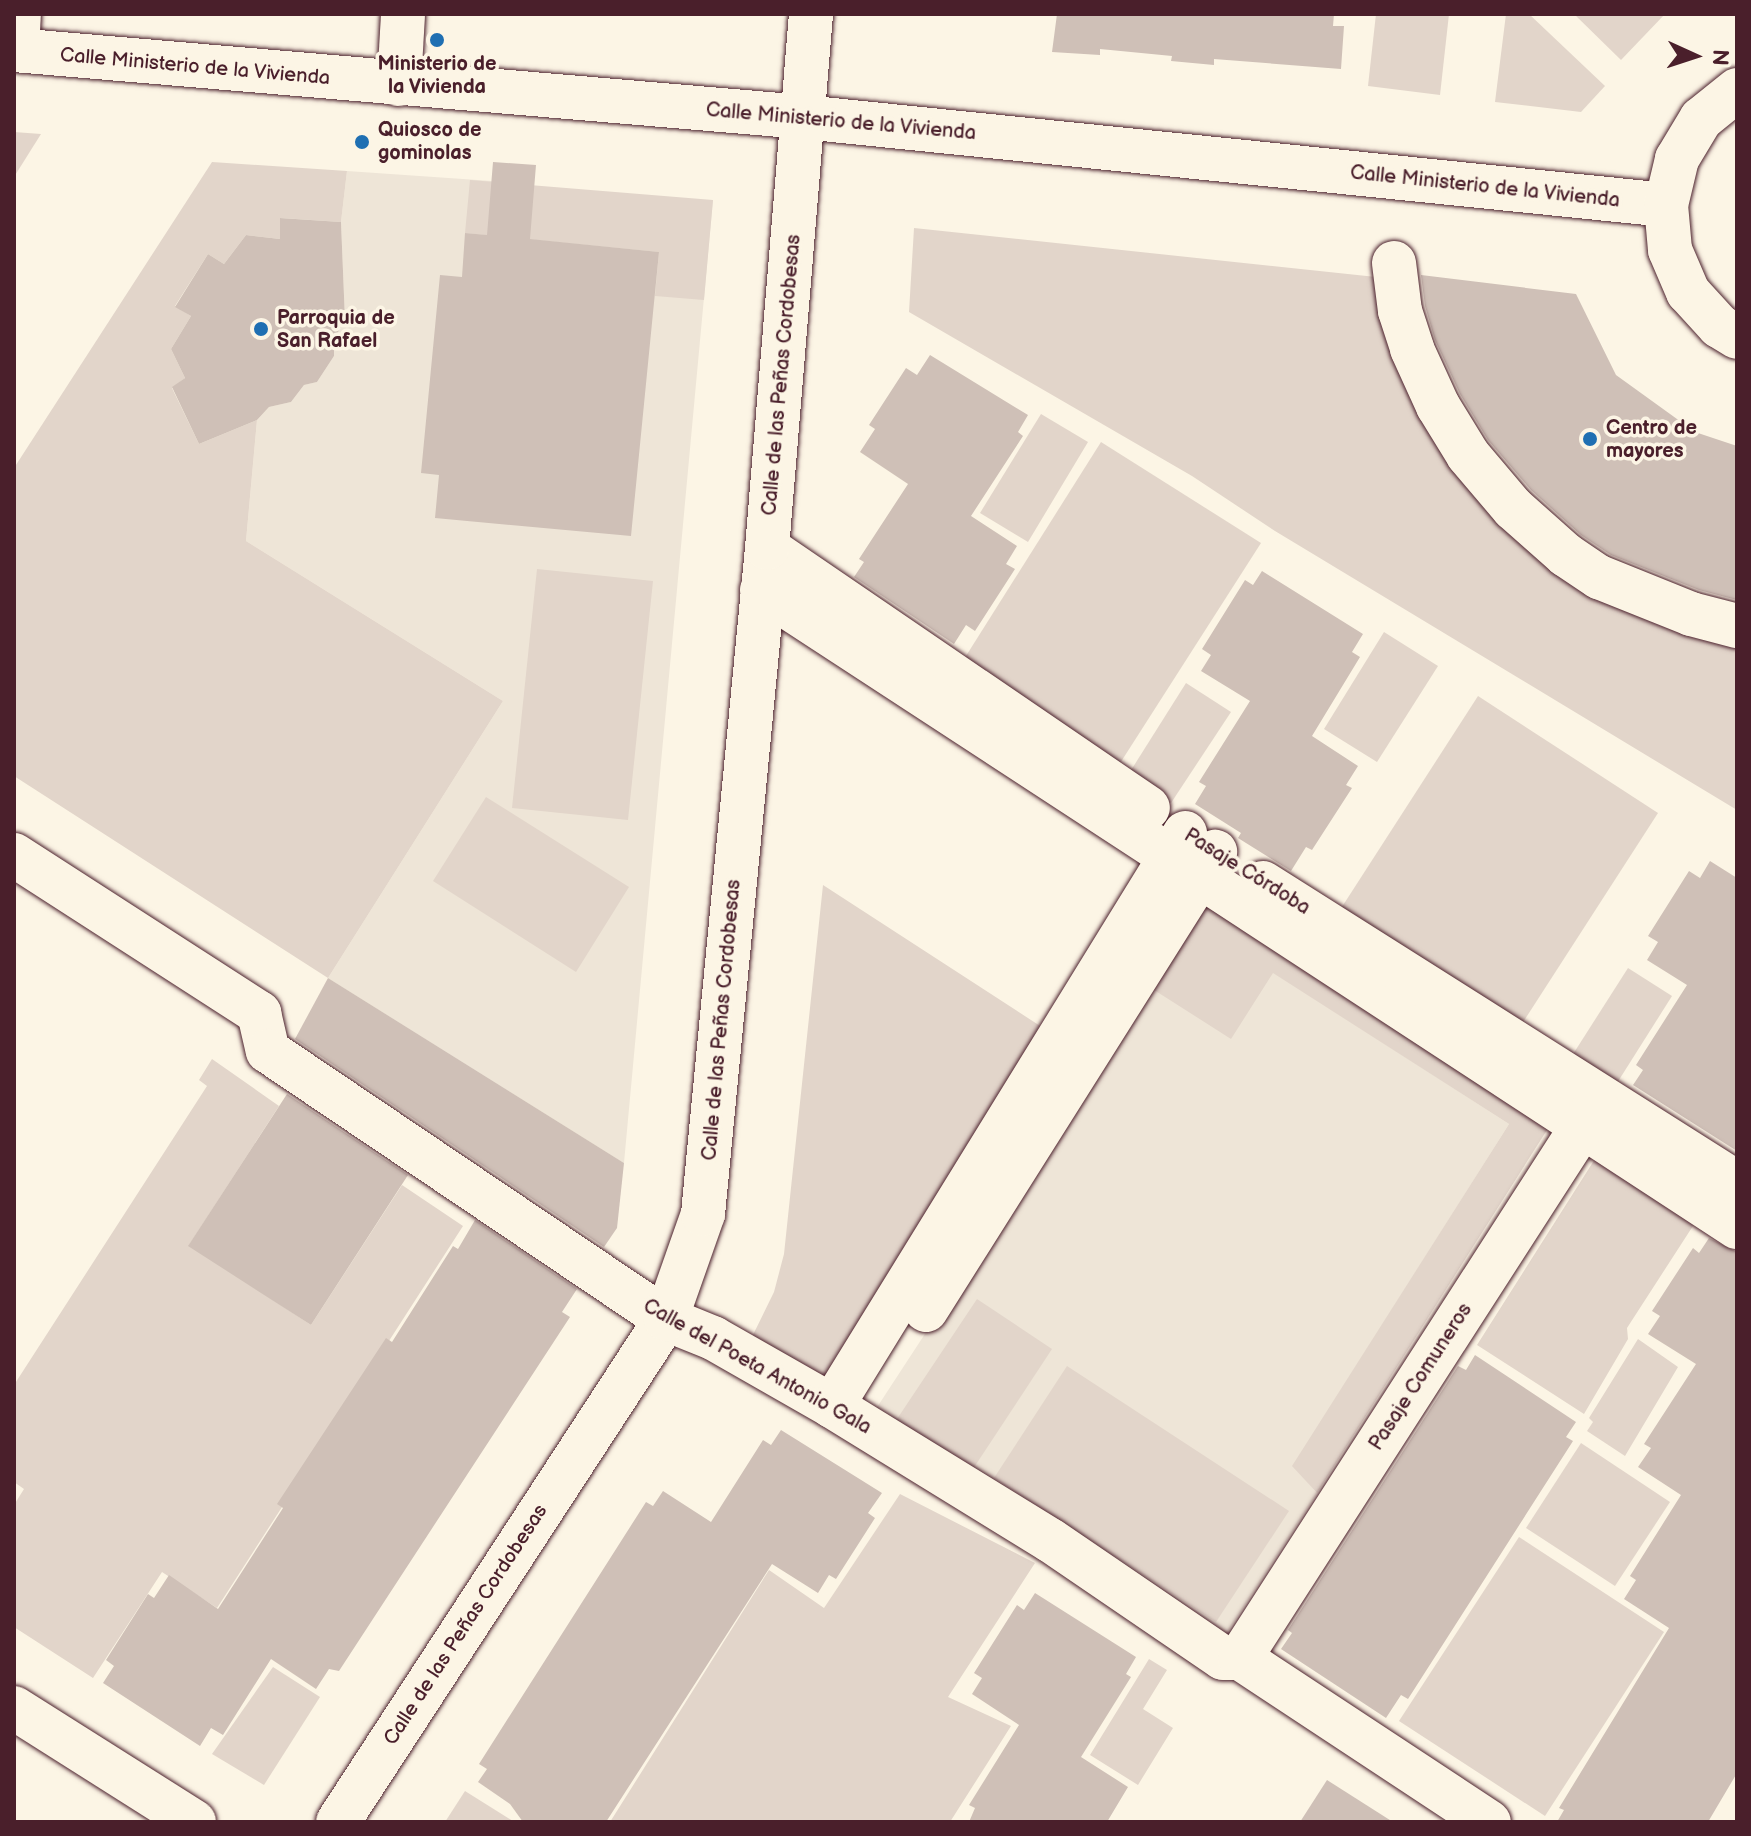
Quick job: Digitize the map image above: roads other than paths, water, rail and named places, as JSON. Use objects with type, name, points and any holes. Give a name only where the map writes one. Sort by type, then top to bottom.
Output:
[{"type":"street","points":[[399,84],[403,14]]},
{"type":"street","name":"Calle de las Peñas Cordobesas","points":[[338,1822],[666,1319],[703,1214],[765,569],[811,14]]},
{"type":"street","name":"Calle Ministerio de la Vivienda","points":[[17,38],[399,84],[803,117],[1666,205]]},
{"type":"street","points":[[1737,90],[1701,119],[1677,159],[1666,205],[1670,250],[1688,292],[1719,326],[1737,337]]},
{"type":"street","points":[[1394,263],[1400,311],[1412,349],[1438,406],[1468,455],[1513,508],[1566,555],[1599,577],[1691,614],[1737,626]]},
{"type":"street","name":"Pasaje Córdoba","points":[[765,569],[1192,855],[1591,1112],[1737,1183]]},
{"type":"street","name":"Calle del Poeta Antonio Gala","points":[[14,855],[259,1013],[268,1051],[666,1319],[713,1338],[844,1414],[1050,1540],[1223,1658],[1240,1658],[1489,1822]]},
{"type":"street","points":[[844,1414],[1192,855]]},
{"type":"street","points":[[1591,1112],[1737,1227]]},
{"type":"street","name":"Pasaje Comuneros","points":[[1240,1658],[1591,1112]]},
{"type":"street","points":[[14,1708],[194,1822]]},
{"type":"place","name":"Ministerio de la Vivienda","points":[[437,40]]},
{"type":"place","name":"Quiosco de gominolas","points":[[362,142]]},
{"type":"place","name":"Parroquia de San Rafael","points":[[261,329]]},
{"type":"place","name":"Centro de mayores","points":[[1590,439]]}]
